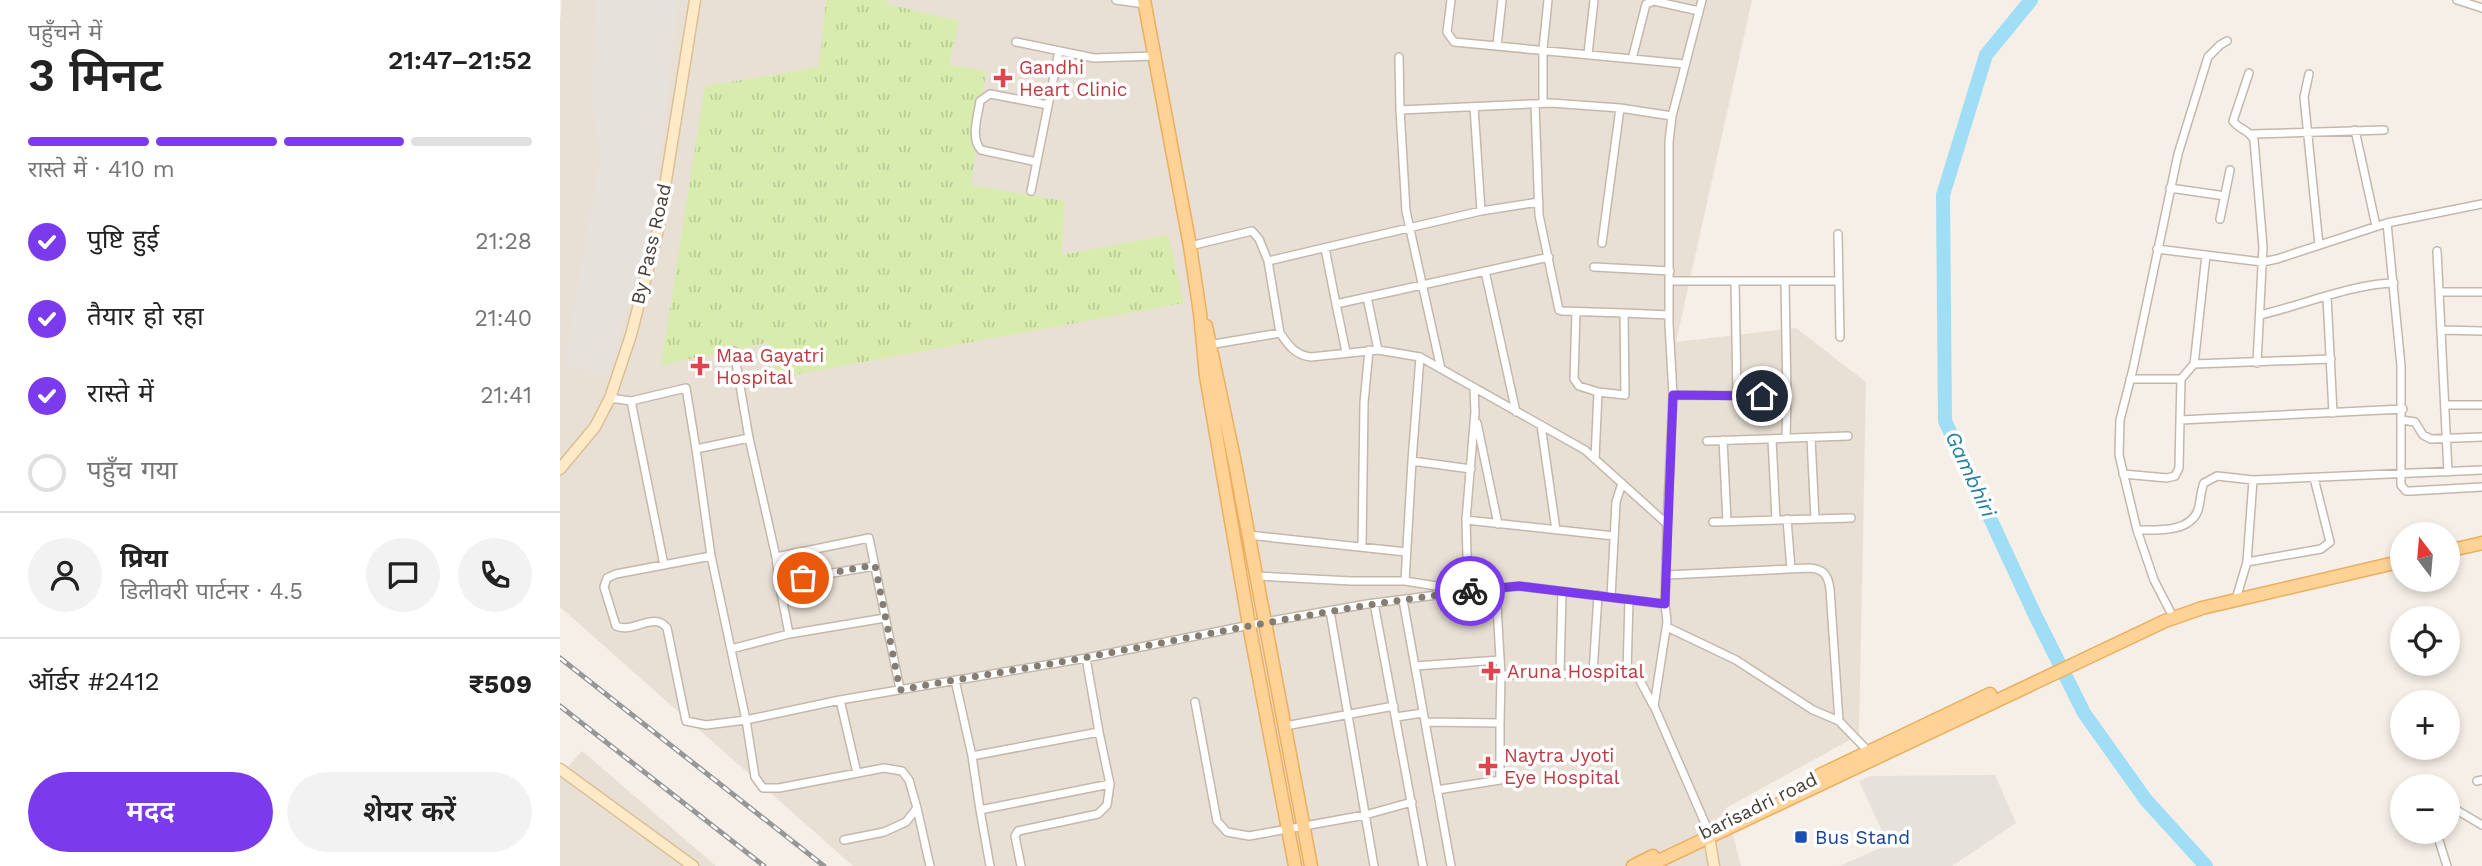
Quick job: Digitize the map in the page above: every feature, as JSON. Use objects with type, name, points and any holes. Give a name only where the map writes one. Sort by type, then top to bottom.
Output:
[{"type":"main road","points":[[1144,2],[1200,313],[1248,535],[1311,866]]},
{"type":"main road","points":[[1207,345],[1249,625],[1295,866]]},
{"type":"main road","points":[[2460,548],[2482,543]]},
{"type":"main road","points":[[1887,747],[2165,621],[2236,599],[2390,564]]},
{"type":"main road","points":[[1887,747],[2171,611],[2193,605],[2202,608]]},
{"type":"main road","name":"barisadri road","points":[[1648,866],[1868,751],[1887,747]]},
{"type":"main road","name":"barisadri road","points":[[1633,866],[1710,833],[1887,747]]},
{"type":"street","name":"By Pass Road","points":[[560,469],[595,426],[612,393],[631,335],[655,242],[695,0]]},
{"type":"street","points":[[1116,0],[1144,2]]},
{"type":"street","points":[[1451,0],[1447,32],[1454,42],[1685,64]]},
{"type":"street","points":[[1497,45],[1502,0]]},
{"type":"street","points":[[1548,0],[1539,104],[1539,215],[1559,310],[1670,315]]},
{"type":"street","points":[[1588,54],[1594,0]]},
{"type":"street","points":[[1654,706],[1667,627],[1667,524],[1673,395],[1669,142],[1672,116],[1702,0]]},
{"type":"street","points":[[2458,0],[2482,8]]},
{"type":"street","points":[[1632,59],[1646,4],[1654,1],[1699,11]]},
{"type":"street","points":[[2171,611],[2154,580],[2137,530],[2119,455],[2119,420],[2130,379],[2169,188],[2204,67],[2213,50],[2227,41]]},
{"type":"street","points":[[1016,42],[1094,58],[1154,55]]},
{"type":"street","points":[[1031,191],[1059,51]]},
{"type":"street","points":[[1399,57],[1406,211],[1441,369]]},
{"type":"street","points":[[2249,73],[2233,121],[2252,134],[2384,130]]},
{"type":"street","points":[[2309,74],[2304,97],[2306,133],[2319,245]]},
{"type":"street","points":[[1037,162],[981,150],[977,146],[975,138],[980,101],[990,94],[1048,105]]},
{"type":"street","points":[[1400,110],[1539,104],[1620,108],[1672,116]]},
{"type":"street","points":[[1474,107],[1481,211]]},
{"type":"street","points":[[1602,243],[1620,108]]},
{"type":"street","points":[[2355,130],[2376,226]]},
{"type":"street","points":[[2252,134],[2259,192],[2262,262],[2258,363]]},
{"type":"street","points":[[2220,219],[2230,170]]},
{"type":"street","points":[[2169,188],[2225,196]]},
{"type":"street","points":[[1268,261],[1481,211],[1539,202]]},
{"type":"street","points":[[2157,249],[2262,262],[2387,223],[2482,206]]},
{"type":"street","points":[[2387,223],[2403,409],[2401,485],[2406,491],[2482,487]]},
{"type":"street","points":[[1190,246],[1252,232],[1259,239],[1268,261],[1280,333],[1287,344],[1301,356],[1378,350],[1420,357],[1585,450],[1667,524]]},
{"type":"street","points":[[1838,233],[1840,337]]},
{"type":"street","points":[[1325,247],[1346,352]]},
{"type":"street","points":[[2437,251],[2448,472]]},
{"type":"street","points":[[2123,474],[2167,478],[2175,476],[2179,468],[2181,379],[2194,364],[2206,256]]},
{"type":"street","points":[[1336,304],[1549,257]]},
{"type":"street","points":[[1594,267],[1670,271]]},
{"type":"street","points":[[1485,271],[1516,412]]},
{"type":"street","points":[[1670,281],[1838,281]]},
{"type":"street","points":[[1735,281],[1737,395]]},
{"type":"street","points":[[1784,282],[1786,438]]},
{"type":"street","points":[[2260,315],[2365,285],[2394,283]]},
{"type":"street","points":[[2440,292],[2482,292]]},
{"type":"street","points":[[1367,297],[1378,350]]},
{"type":"street","points":[[2327,297],[2333,413]]},
{"type":"street","points":[[1576,312],[1574,379],[1579,386],[1598,392],[1625,395],[1624,313]]},
{"type":"street","points":[[2442,330],[2482,331]]},
{"type":"street","points":[[1207,345],[1280,333]]},
{"type":"street","points":[[1362,547],[1364,403],[1369,350]]},
{"type":"street","points":[[734,351],[789,634]]},
{"type":"street","points":[[1405,581],[1420,357]]},
{"type":"street","points":[[2194,364],[2330,359]]},
{"type":"street","points":[[2130,379],[2181,379]]},
{"type":"street","points":[[612,393],[631,401],[686,388],[711,556],[757,782],[763,788],[779,788],[884,768],[902,771],[909,780],[930,866]]},
{"type":"street","points":[[1468,591],[1466,520],[1475,412],[1474,388]]},
{"type":"street","points":[[1595,459],[1598,392]]},
{"type":"street","points":[[1673,395],[1787,396]]},
{"type":"street","points":[[631,401],[664,565]]},
{"type":"street","points":[[2446,405],[2482,405]]},
{"type":"street","points":[[2180,420],[2403,409]]},
{"type":"street","points":[[1475,412],[1498,524]]},
{"type":"street","points":[[2402,420],[2415,422],[2427,438],[2482,437]]},
{"type":"street","points":[[1541,425],[1556,530]]},
{"type":"street","points":[[1707,442],[1848,436]]},
{"type":"street","points":[[696,449],[749,438]]},
{"type":"street","points":[[1811,438],[1815,519]]},
{"type":"street","points":[[1772,439],[1776,520]]},
{"type":"street","points":[[1723,440],[1727,522]]},
{"type":"street","points":[[1412,461],[1471,469]]},
{"type":"street","points":[[2137,530],[2159,530],[2187,523],[2197,513],[2204,483],[2211,478],[2222,476],[2253,480],[2482,470]]},
{"type":"street","points":[[2246,562],[2321,549],[2330,542],[2314,478]]},
{"type":"street","points":[[2236,599],[2246,562],[2253,480]]},
{"type":"street","points":[[1611,597],[1616,502],[1622,483]]},
{"type":"street","points":[[1713,522],[1851,518]]},
{"type":"street","points":[[1466,520],[1614,536]]},
{"type":"street","points":[[1787,520],[1791,569]]},
{"type":"street","points":[[1248,535],[1406,552]]},
{"type":"street","points":[[776,557],[869,538],[900,690]]},
{"type":"street","points":[[711,556],[616,574],[607,578],[604,587],[613,622],[621,629],[655,621],[665,625],[686,721],[706,725],[1086,658],[1265,622],[1374,603],[1468,591],[1519,586],[1665,604]]},
{"type":"street","points":[[779,582],[875,565]]},
{"type":"street","points":[[1667,575],[1791,569],[1817,569],[1826,574],[1829,582],[1839,721]]},
{"type":"street","points":[[1256,576],[1405,581],[1468,591]]},
{"type":"street","points":[[1437,790],[1500,780],[1501,675],[1496,589]]},
{"type":"street","points":[[1560,673],[1562,592]]},
{"type":"street","points":[[1593,673],[1598,594]]},
{"type":"street","points":[[1627,673],[1629,599]]},
{"type":"street","points":[[1403,600],[1451,866]]},
{"type":"street","points":[[1374,603],[1423,866]]},
{"type":"street","points":[[1330,611],[1374,866]]},
{"type":"street","points":[[731,649],[789,634],[885,618]]},
{"type":"street","points":[[1667,627],[1736,660],[1801,703],[1839,721],[1868,751]]},
{"type":"street","points":[[1021,866],[1015,836],[1018,831],[1098,814],[1107,805],[1111,784],[1086,658]]},
{"type":"street","points":[[1415,666],[1500,660]]},
{"type":"street","points":[[1501,675],[1637,675],[1654,706],[1710,833],[1714,866]]},
{"type":"street","points":[[955,680],[972,755],[990,866]]},
{"type":"street","points":[[840,700],[857,773]]},
{"type":"street","points":[[1195,702],[1217,821],[1221,828],[1232,835],[1248,836],[1365,815],[1412,802]]},
{"type":"street","points":[[1285,726],[1394,706]]},
{"type":"street","points":[[1396,717],[1423,713]]},
{"type":"street","points":[[1425,722],[1500,723]]},
{"type":"street","points":[[972,755],[1099,732]]},
{"type":"street","points":[[560,769],[694,866]]},
{"type":"street","points":[[980,810],[1111,784]]},
{"type":"street","points":[[844,840],[884,832],[906,822],[916,808]]},
{"type":"street","points":[[2460,812],[2482,825]]},
{"type":"street","points":[[2441,844],[2447,866]]},
{"type":"shaded area","points":[[562,0],[1752,0],[1676,342],[1796,328],[1866,382],[1859,735],[1726,808],[1741,866],[853,866],[560,607]]},
{"type":"shaded area","points":[[596,0],[679,0],[651,223],[608,376],[565,364],[601,152],[591,100]]},
{"type":"shaded area","points":[[582,751],[716,866],[560,866],[560,776]]},
{"type":"shaded area","points":[[1995,775],[2016,823],[1952,866],[1839,866],[1883,847],[1885,838],[1859,781],[1871,776]]},
{"type":"green space","points":[[826,0],[887,0],[887,4],[959,21],[949,65],[986,71],[971,185],[1065,201],[1061,255],[1168,235],[1184,303],[777,378],[768,343],[661,365],[705,86],[819,67]]},
{"type":"waterway","name":"Gambhiri","points":[[2031,0],[1986,55],[1943,195],[1945,421],[2035,615],[2084,713],[2146,800],[2206,866]]},
{"type":"railway","points":[[560,658],[824,866]]},
{"type":"railway","points":[[560,706],[764,866]]},
{"type":"way so far","points":[[803,578],[875,565],[900,690],[1086,658],[1367,604],[1470,591]]},
{"type":"place","name":"Gandhi Heart Clinic","points":[[1003,78]]},
{"type":"place","name":"Maa Gayatri Hospital","points":[[700,366]]},
{"type":"place","name":"Aruna Hospital","points":[[1491,671]]},
{"type":"place","name":"Naytra Jyoti Eye Hospital","points":[[1488,766]]},
{"type":"place","name":"Bus Stand","points":[[1801,837]]},
{"type":"route","points":[[1470,591],[1519,586],[1665,604],[1673,395],[1762,396]]}]
